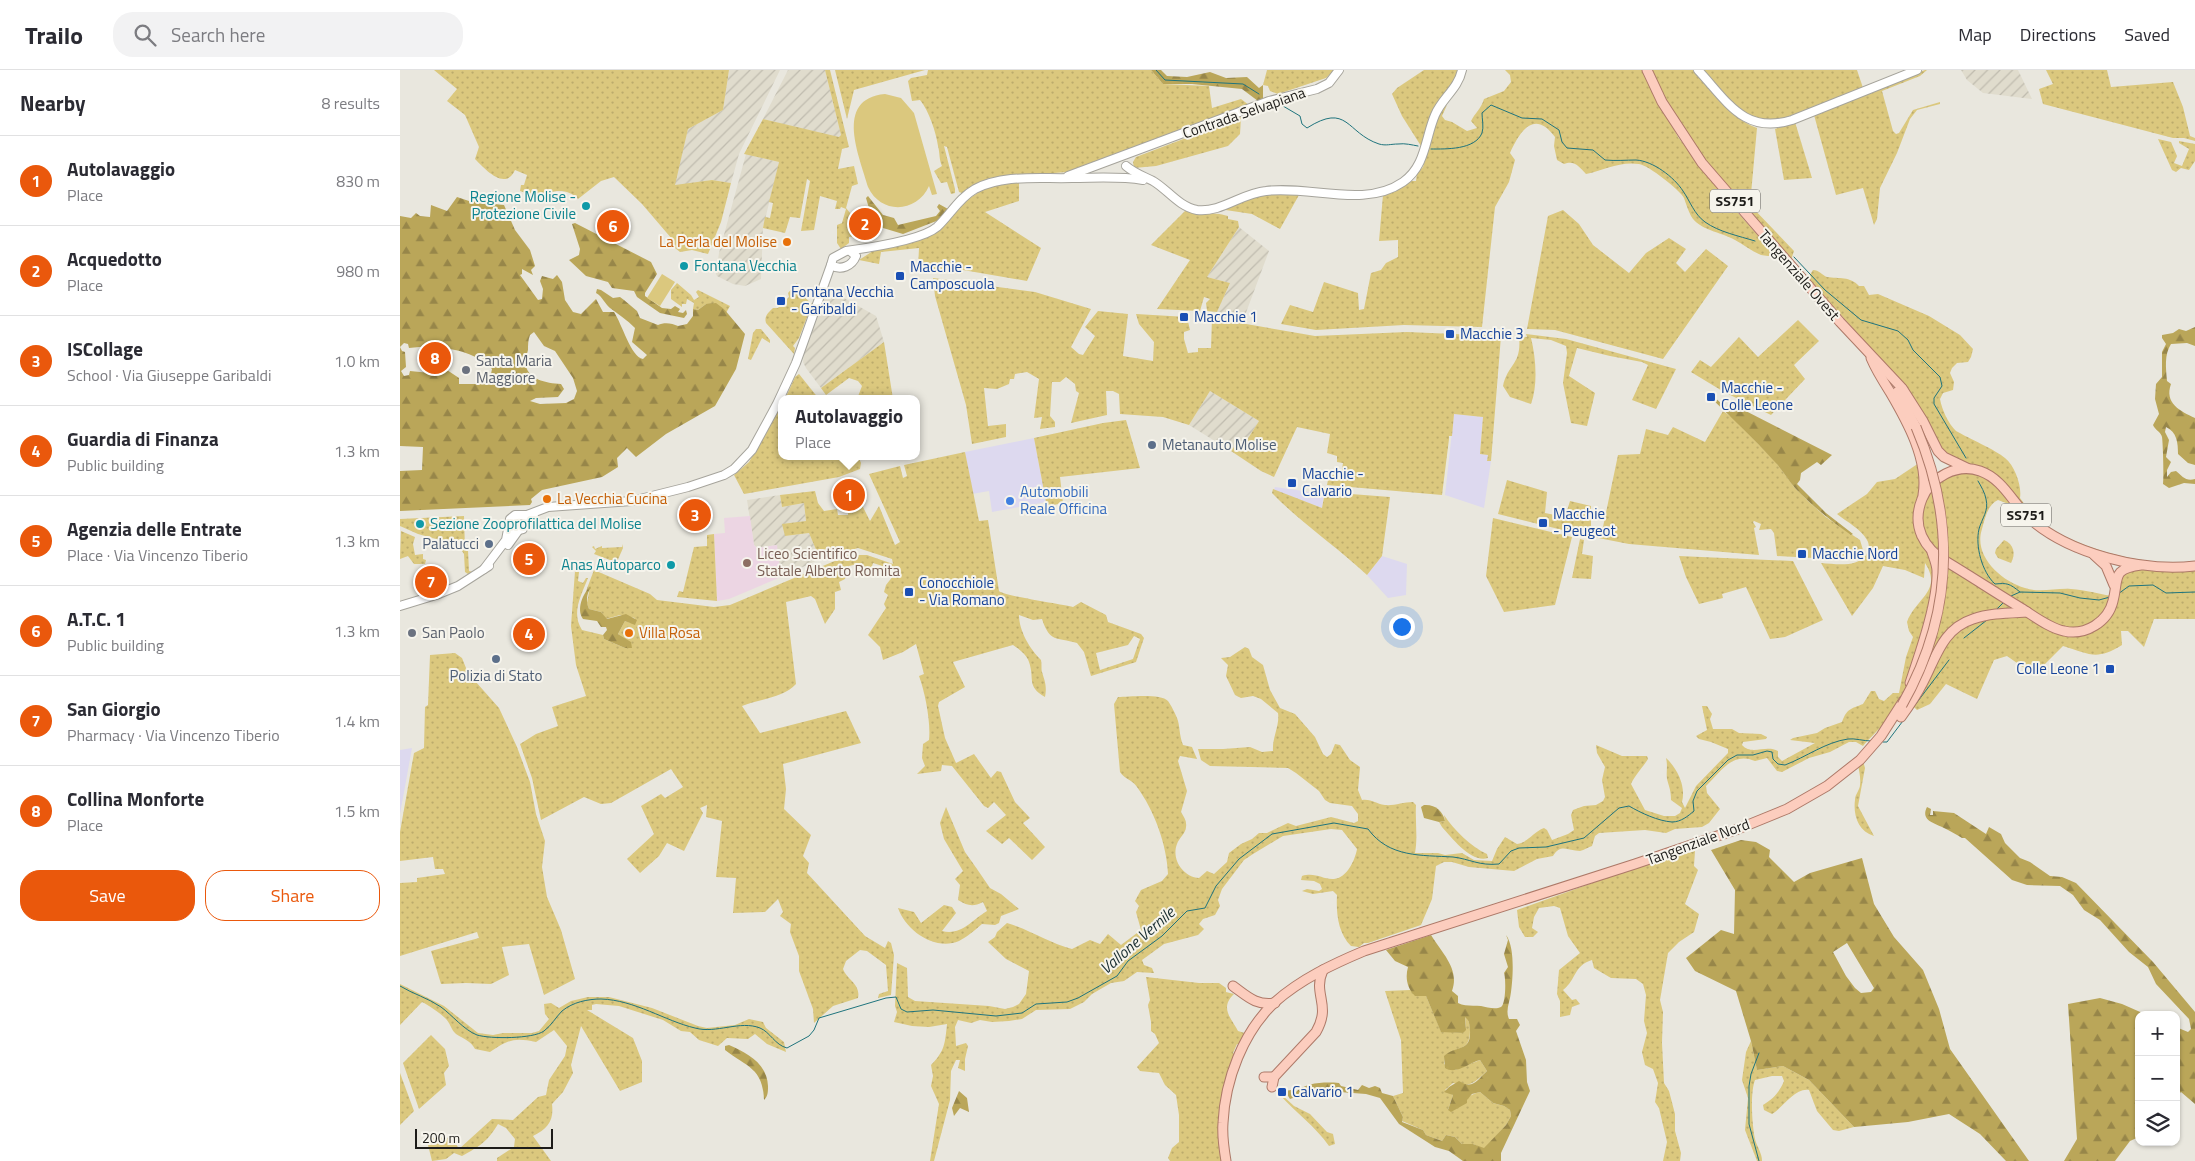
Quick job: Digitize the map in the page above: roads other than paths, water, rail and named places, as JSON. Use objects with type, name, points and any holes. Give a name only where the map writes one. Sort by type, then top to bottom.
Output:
[{"type":"main road","name":"Contrada Selvapiana","points":[[1059,178],[1269,101],[1317,89],[1329,83],[1340,70]]},
{"type":"main road","points":[[1153,181],[1114,176],[1107,169],[1112,160],[1122,160],[1133,172],[1153,181],[1179,201],[1197,210],[1216,208],[1266,190],[1347,194],[1375,194],[1387,191],[1404,181],[1420,165],[1435,114],[1459,83],[1462,70]]},
{"type":"main road","name":"Tangenziale Ovest","points":[[1647,70],[1662,102],[1702,163],[1910,399],[1938,451],[1967,468]]},
{"type":"main road","points":[[1698,70],[1742,116],[1756,123],[1776,125],[1917,70]]},
{"type":"main road","name":"Contrada Selvapiana","points":[[1126,165],[1142,149]]},
{"type":"main road","points":[[781,395],[796,363],[831,261],[835,255],[853,253],[931,232],[973,190],[992,182],[1024,178],[1114,176],[1124,174],[1126,165]]},
{"type":"main road","points":[[822,290],[829,278],[841,268],[850,264],[853,253]]},
{"type":"main road","points":[[831,265],[841,268]]},
{"type":"main road","name":"Tangenziale Ovest","points":[[1870,355],[1875,369],[1898,405],[1924,469],[1923,497],[1918,513],[1919,530],[1932,552]]},
{"type":"main road","name":"Tangenziale Nord","points":[[1226,1161],[1222,1124],[1230,1078],[1237,1060],[1258,1024],[1275,1002],[1301,983],[1323,969],[1364,951],[1635,864],[1738,829],[1787,809],[1810,797],[1844,774],[1881,736],[1902,704],[1920,670],[1935,627],[1943,582],[1944,559],[1942,514],[1930,462],[1908,410],[1870,355]]},
{"type":"main road","points":[[484,569],[504,544],[512,517],[522,519],[548,507],[632,501],[688,487],[724,475],[734,469],[752,450],[778,402]]},
{"type":"main road","points":[[1923,497],[1936,479],[1956,470],[1967,468]]},
{"type":"main road","name":"SS751","points":[[1967,468],[1978,470],[1994,478],[2030,518],[2045,530],[2092,553]]},
{"type":"main road","points":[[400,606],[458,586],[484,569],[503,553],[518,531],[523,529],[522,519]]},
{"type":"main road","points":[[510,526],[513,530],[518,531]]},
{"type":"main road","points":[[1902,704],[1920,652],[1933,600],[1937,572],[1932,552]]},
{"type":"main road","points":[[1932,552],[2050,625],[2064,631],[2080,632],[2094,626],[2106,616],[2113,603],[2115,579],[2124,570],[2141,565]]},
{"type":"main road","points":[[2092,553],[2141,565],[2165,567],[2194,566]]},
{"type":"main road","points":[[2092,553],[2106,566],[2114,588]]},
{"type":"main road","points":[[1881,736],[1890,729],[1909,706],[1922,685],[1938,650],[1953,630],[1962,623],[1983,616],[2028,612]]},
{"type":"main road","points":[[1318,990],[1319,979],[1323,969]]},
{"type":"main road","points":[[1272,1086],[1274,1077],[1316,1032],[1320,1024],[1324,1003],[1318,990],[1312,985],[1301,983]]},
{"type":"main road","points":[[1233,986],[1255,1002],[1264,1005],[1275,1002]]},
{"type":"main road","points":[[1255,1002],[1258,1011],[1258,1024]]},
{"type":"main road","points":[[1264,1077],[1274,1077]]},
{"type":"waterway","points":[[1156,70],[1165,80],[1243,84],[1259,94]]},
{"type":"waterway","points":[[1431,149],[1460,147],[1473,143],[1482,133],[1482,113],[1491,105],[1522,118],[1542,119],[1559,130],[1562,142],[1567,148],[1593,150],[1605,160],[1636,160],[1656,167],[1669,175],[1679,186],[1695,211],[1705,222],[1723,231],[1755,241]]},
{"type":"waterway","points":[[1283,106],[1300,116],[1302,124],[1307,128],[1331,118],[1339,119],[1346,122],[1368,139],[1379,144],[1418,146]]},
{"type":"waterway","points":[[1794,257],[1825,290],[1861,320],[1898,331],[1908,340],[1913,350],[1940,377],[1942,386],[1934,398],[1934,404],[1966,458]]},
{"type":"waterway","points":[[1978,481],[1985,494],[1987,503],[1978,536],[1983,566],[1995,584],[2008,584],[2020,592]]},
{"type":"waterway","points":[[2118,594],[2129,586],[2153,585],[2166,593],[2195,592]]},
{"type":"waterway","points":[[2011,596],[2020,592],[2060,593],[2099,600],[2110,597]]},
{"type":"waterway","name":"Vallone Vernile","points":[[1996,610],[2004,602]]},
{"type":"waterway","name":"Vallone Vernile","points":[[1964,638],[1987,620]]},
{"type":"waterway","name":"Vallone Vernile","points":[[1883,742],[1887,742],[1949,660]]},
{"type":"waterway","name":"Vallone Vernile","points":[[400,986],[441,1007],[472,1033],[491,1037],[511,1038],[538,1034],[547,1029],[566,1008],[596,999],[626,1003],[695,1028],[711,1029],[744,1025],[760,1028],[779,1044],[787,1048],[809,1036],[819,1018],[886,998],[896,997],[901,1009],[907,1012],[933,1010],[996,1016],[1022,1013],[1036,1004],[1067,1002],[1078,998],[1117,976],[1128,961],[1162,936],[1187,911],[1205,908],[1216,886],[1239,859],[1272,834],[1334,823],[1368,829],[1386,845],[1407,853],[1453,857],[1486,864],[1499,864],[1511,851],[1519,848],[1546,847],[1584,838],[1619,808],[1629,806],[1661,820],[1672,822],[1681,820],[1694,811],[1693,801],[1697,791],[1728,760],[1737,755],[1772,752],[1773,759],[1778,764],[1785,765],[1824,746],[1840,741],[1850,739],[1871,741]]},
{"type":"waterway","points":[[1759,1053],[1751,1074],[1749,1086],[1749,1124],[1759,1161]]},
{"type":"place","name":"Regione Molise - Protezione Civile","points":[[586,206]]},
{"type":"place","name":"Acquedotto","points":[[865,224]]},
{"type":"place","name":"A.T.C. 1","points":[[613,226]]},
{"type":"place","name":"La Perla del Molise","points":[[787,242]]},
{"type":"place","name":"Fontana Vecchia","points":[[684,266]]},
{"type":"place","name":"Macchie - Camposcuola","points":[[900,276]]},
{"type":"place","name":"Fontana Vecchia - Garibaldi","points":[[781,301]]},
{"type":"place","name":"Macchie 1","points":[[1184,317]]},
{"type":"place","name":"Macchie 3","points":[[1450,334]]},
{"type":"place","name":"Collina Monforte","points":[[435,358]]},
{"type":"place","name":"Santa Maria Maggiore","points":[[466,370]]},
{"type":"place","name":"Macchie - Colle Leone","points":[[1711,397]]},
{"type":"place","name":"Metanauto Molise","points":[[1152,445]]},
{"type":"place","name":"Macchie - Calvario","points":[[1292,483]]},
{"type":"place","name":"Autolavaggio","points":[[849,495]]},
{"type":"place","name":"La Vecchia Cucina","points":[[547,499]]},
{"type":"place","name":"Automobili Reale Officina","points":[[1010,501]]},
{"type":"place","name":"ISCollage","points":[[695,515]]},
{"type":"place","name":"Macchie - Peugeot","points":[[1543,523]]},
{"type":"place","name":"Sezione Zooprofilattica del Molise","points":[[420,524]]},
{"type":"place","name":"Palatucci","points":[[489,544]]},
{"type":"place","name":"Macchie Nord","points":[[1802,554]]},
{"type":"place","name":"Agenzia delle Entrate","points":[[529,559]]},
{"type":"place","name":"Liceo Scientifico Statale Alberto Romita","points":[[747,563]]},
{"type":"place","name":"Anas Autoparco","points":[[671,565]]},
{"type":"place","name":"San Giorgio","points":[[431,582]]},
{"type":"place","name":"Conocchiole - Via Romano","points":[[909,592]]},
{"type":"place","name":"San Paolo","points":[[412,633]]},
{"type":"place","name":"Villa Rosa","points":[[629,633]]},
{"type":"place","name":"Guardia di Finanza","points":[[529,634]]},
{"type":"place","name":"Polizia di Stato","points":[[496,659]]},
{"type":"place","name":"Colle Leone 1","points":[[2110,669]]},
{"type":"place","name":"Calvario 1","points":[[1282,1092]]}]
